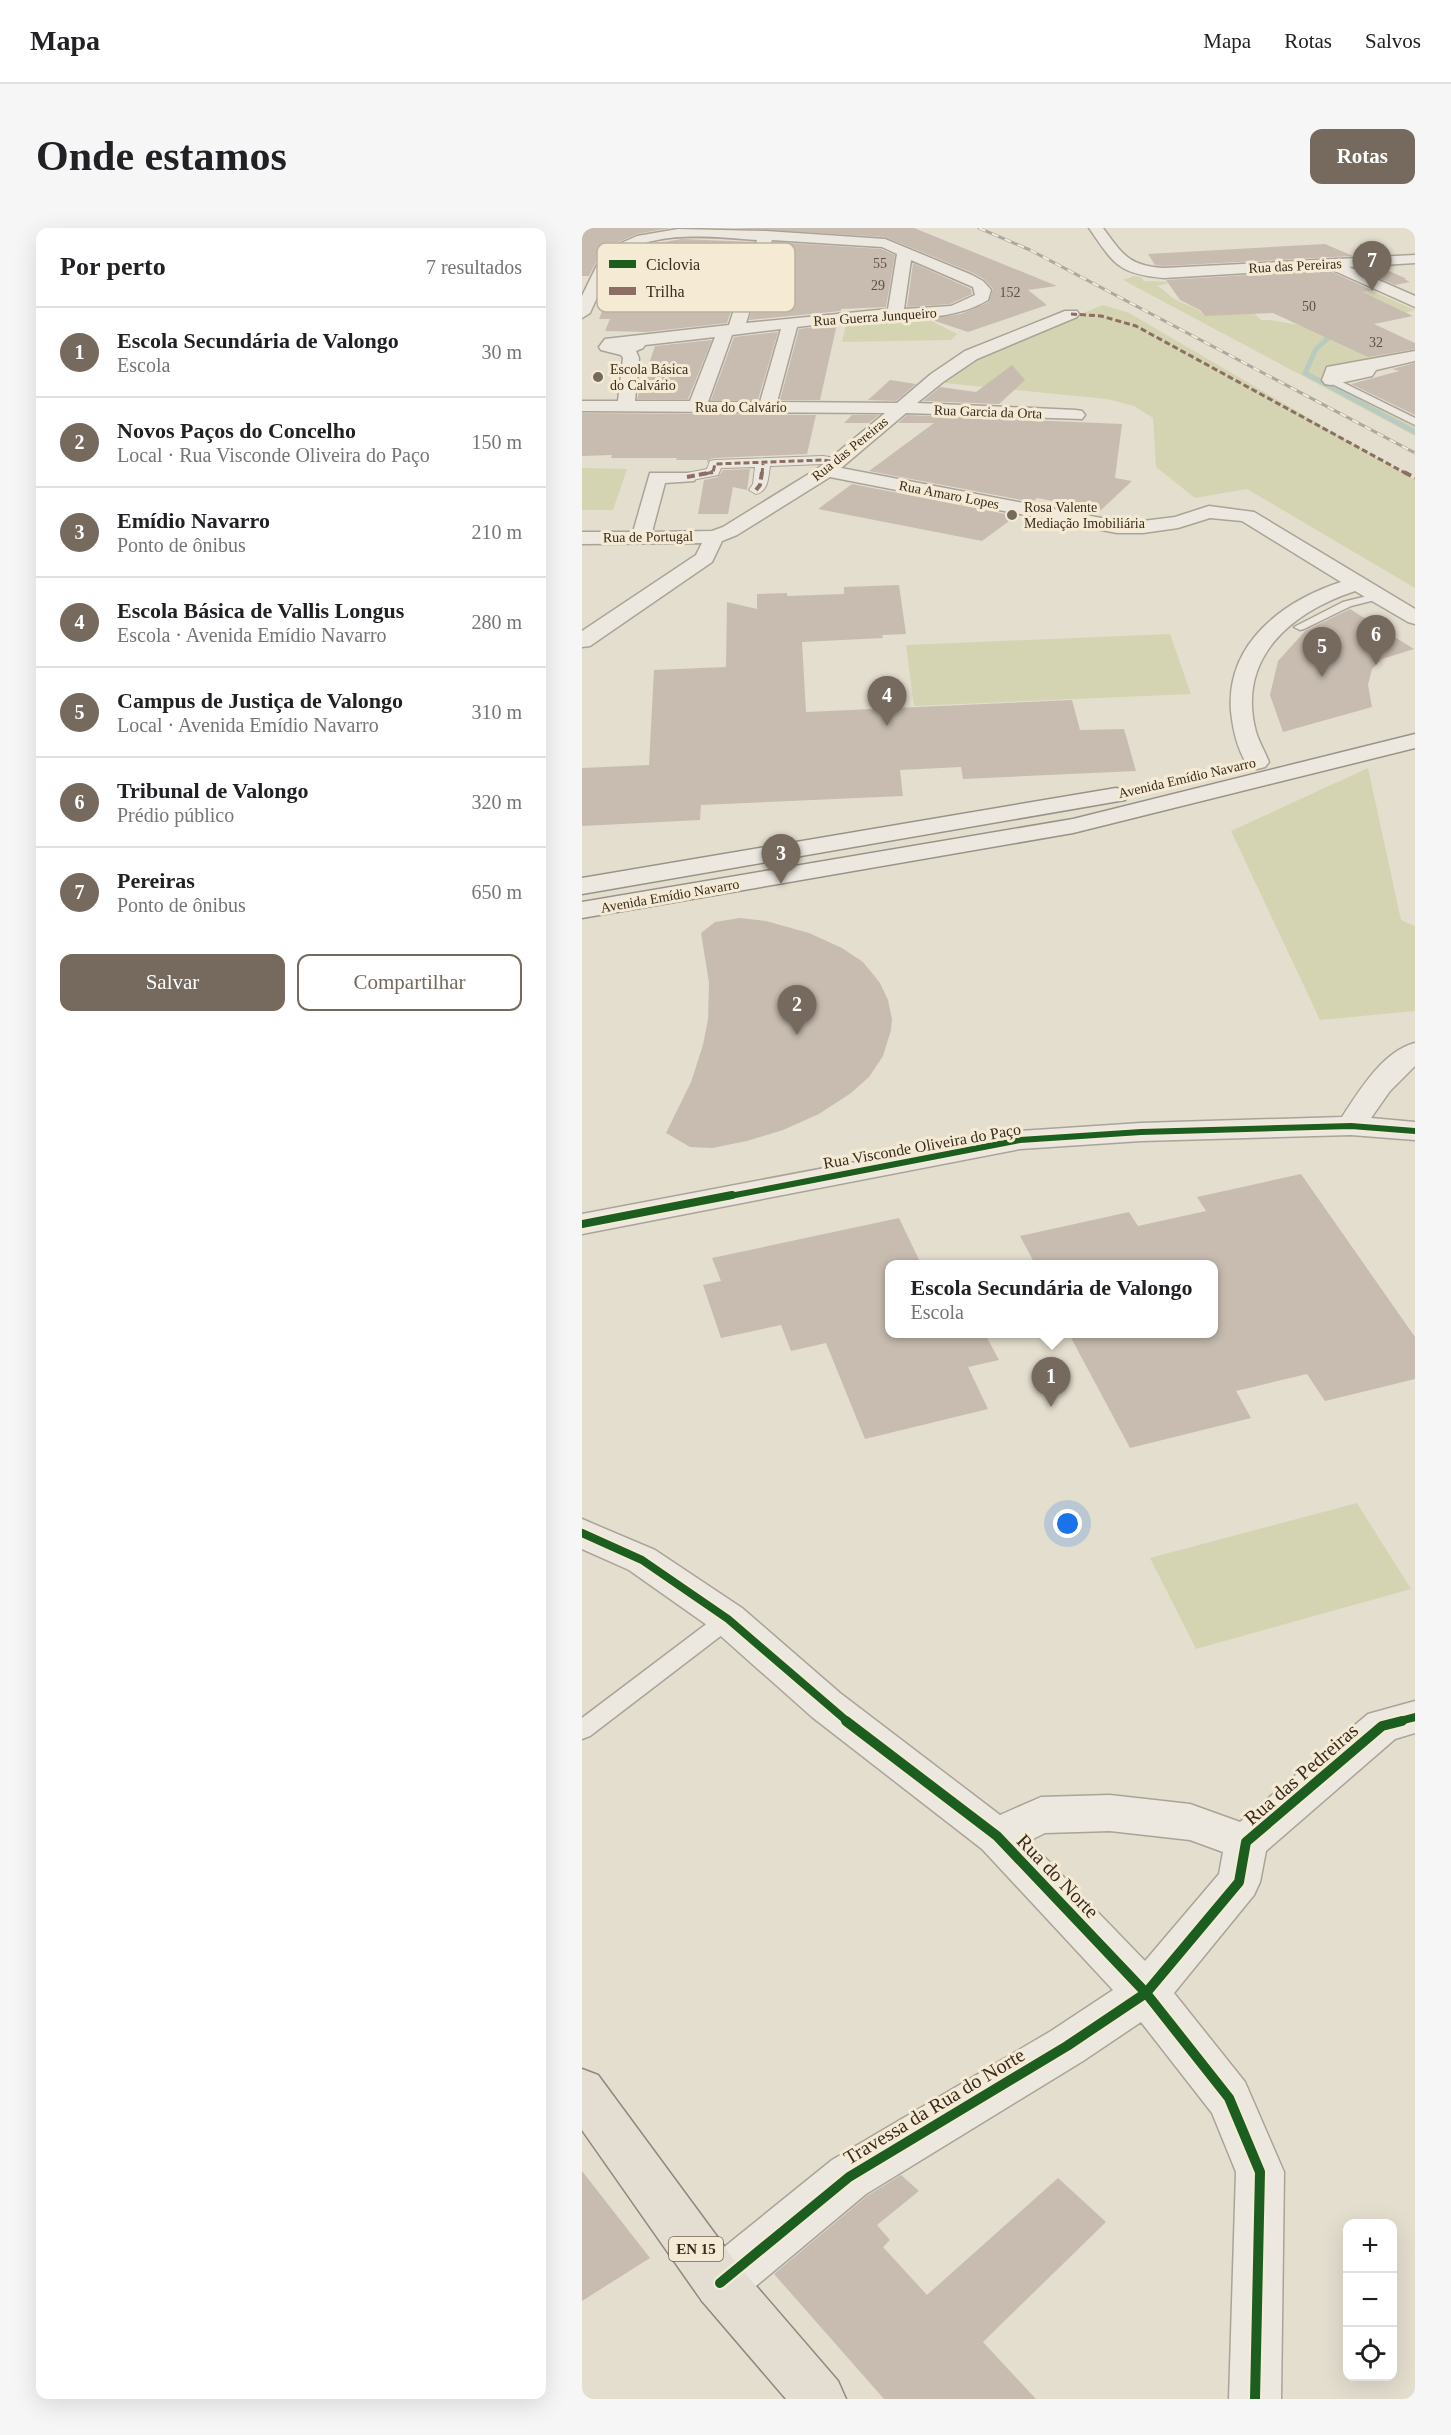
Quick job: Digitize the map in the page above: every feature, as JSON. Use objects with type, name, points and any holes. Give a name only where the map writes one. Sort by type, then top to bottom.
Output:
[{"type":"main road","name":"EN 15","points":[[582,2091],[720,2283],[820,2399]]},
{"type":"street","points":[[885,243],[891,228]]},
{"type":"street","name":"Rua das Pereiras","points":[[1096,228],[1125,266],[1139,272],[1164,273],[1415,259]]},
{"type":"street","points":[[631,243],[678,233],[885,243],[905,251],[895,314]]},
{"type":"street","points":[[763,243],[766,236]]},
{"type":"street","name":"Rua Guerra Junqueiro","points":[[592,328],[631,345],[790,324],[895,314],[935,314],[955,310],[974,303],[982,297],[983,290],[978,284],[905,251]]},
{"type":"street","points":[[1329,264],[1415,302]]},
{"type":"street","points":[[592,328],[597,305]]},
{"type":"street","points":[[697,407],[737,312]]},
{"type":"street","name":"Rua das Pereiras","points":[[714,537],[730,531],[832,467],[900,408],[971,355],[1071,314]]},
{"type":"street","points":[[767,407],[790,324]]},
{"type":"street","points":[[626,406],[631,345]]},
{"type":"street","points":[[1331,380],[1366,372],[1370,366],[1415,356]]},
{"type":"street","name":"Rua do Calvário","points":[[582,406],[900,408]]},
{"type":"street","name":"Rua Garcia da Orta","points":[[900,408],[1076,415]]},
{"type":"street","points":[[641,537],[657,477],[687,477],[713,472],[715,464],[763,464],[794,460],[832,467]]},
{"type":"street","points":[[756,489],[760,485],[763,464]]},
{"type":"street","name":"Rua Amaro Lopes","points":[[832,467],[1117,527],[1143,527],[1178,522],[1209,512],[1248,516],[1358,583]]},
{"type":"street","points":[[582,641],[705,558],[714,537]]},
{"type":"street","name":"Rua de Portugal","points":[[582,538],[714,537]]},
{"type":"street","points":[[1257,762],[1244,730],[1241,703],[1247,669],[1261,638],[1290,612],[1331,590],[1358,583],[1415,618]]},
{"type":"street","name":"Avenida Emídio Navarro","points":[[582,886],[1142,790],[1415,723]]},
{"type":"street","name":"Avenida Emídio Navarro","points":[[582,910],[1073,826],[1415,741]]},
{"type":"street","points":[[957,822],[971,845]]},
{"type":"street","points":[[1351,1126],[1368,1097],[1394,1068],[1415,1052]]},
{"type":"street","name":"Rua Visconde Oliveira do Paço","points":[[582,1224],[1020,1140],[1141,1132],[1351,1126],[1415,1131]]},
{"type":"street","name":"Rua do Norte","points":[[582,1533],[642,1560],[728,1619],[826,1704],[997,1836],[1146,1993],[1229,2098],[1260,2172],[1255,2399]]},
{"type":"street","name":"Rua das Pedreiras","points":[[1146,1993],[1239,1882],[1246,1842],[1382,1726],[1415,1717]]},
{"type":"street","name":"Rua do Norte","points":[[997,1836],[1041,1815],[1110,1813],[1190,1822],[1246,1842]]},
{"type":"street","name":"Travessa da Rua do Norte","points":[[720,2283],[849,2177],[1067,2046],[1146,1993]]},
{"type":"lane","points":[[1331,380],[1415,422]]},
{"type":"lane","points":[[1300,627],[1347,604],[1379,596]]},
{"type":"lane","points":[[582,1730],[728,1619]]},
{"type":"green space","points":[[1134,276],[1141,277],[1144,281],[1174,282],[1157,286],[1177,301],[1198,310],[1205,316],[1254,313],[1261,320],[1305,325],[1358,285],[1415,310],[1350,329],[1367,357],[1410,347],[1414,349],[1367,360],[1372,362],[1353,362],[1328,367],[1322,380],[1415,427],[1415,436],[1123,280]]},
{"type":"green space","points":[[1103,305],[1129,313],[1415,480],[1415,588],[1247,489],[1195,498],[1156,467],[1153,418],[1134,406],[1107,399],[944,383],[975,357]]},
{"type":"green space","points":[[881,318],[928,319],[957,334],[951,340],[842,342],[847,321]]},
{"type":"green space","points":[[582,468],[627,469],[613,510],[582,510]]},
{"type":"green space","points":[[1170,634],[1191,694],[914,706],[906,645]]},
{"type":"green space","points":[[1368,768],[1401,920],[1415,926],[1415,1011],[1320,1020],[1231,831]]},
{"type":"green space","points":[[1357,1503],[1411,1589],[1196,1649],[1150,1558]]},
{"type":"building","points":[[582,228],[670,228],[637,234],[616,243],[597,243],[597,260],[589,276],[582,276]]},
{"type":"building","points":[[733,228],[914,228],[1057,286],[1028,290],[1047,305],[968,332],[929,319],[961,314],[989,302],[993,289],[984,279],[973,273],[885,237]]},
{"type":"building","points":[[682,239],[754,242],[754,243],[658,243]]},
{"type":"building","points":[[795,243],[881,249],[895,255],[886,307],[841,309],[841,311],[749,320],[752,312],[795,312]]},
{"type":"building","points":[[1325,244],[1353,256],[1164,266],[1155,265],[1148,254]]},
{"type":"building","points":[[913,263],[971,289],[972,294],[950,304],[907,307]]},
{"type":"building","points":[[1380,267],[1410,282],[1395,285],[1358,269]]},
{"type":"building","points":[[1328,270],[1371,290],[1362,292],[1413,316],[1374,324],[1415,343],[1415,349],[1368,357],[1273,313],[1205,316],[1200,310],[1180,300],[1166,280]]},
{"type":"building","points":[[602,312],[731,312],[727,323],[646,332],[605,331],[610,319],[599,319]]},
{"type":"building","points":[[837,324],[820,400],[780,400],[799,329]]},
{"type":"building","points":[[778,332],[758,400],[711,400],[734,337]]},
{"type":"building","points":[[712,340],[688,399],[637,399],[655,346]]},
{"type":"building","points":[[1415,363],[1415,415],[1351,384],[1399,371],[1392,369]]},
{"type":"building","points":[[1012,365],[1025,380],[999,404],[923,401],[940,387],[976,392]]},
{"type":"building","points":[[890,380],[916,384],[896,401],[868,400]]},
{"type":"building","points":[[582,413],[816,415],[807,454],[715,458],[710,459],[707,463],[707,460],[676,460],[677,458],[582,456]]},
{"type":"building","points":[[852,415],[879,415],[869,423],[844,423]]},
{"type":"building","points":[[907,415],[1122,424],[1115,478],[1132,481],[1101,510],[1037,498],[1032,502],[869,471],[934,423],[898,423]]},
{"type":"building","points":[[750,469],[747,490],[733,487],[728,514],[698,514],[704,480],[718,477],[723,470]]},
{"type":"building","points":[[852,484],[1016,516],[982,541],[818,509]]},
{"type":"building","points":[[899,585],[906,634],[882,635],[883,638],[802,642],[806,712],[1072,700],[1080,730],[1124,729],[1136,771],[963,779],[961,767],[900,770],[903,796],[701,805],[700,820],[582,826],[582,768],[649,765],[654,670],[726,667],[727,602],[757,609],[757,594],[787,593],[787,596],[844,594],[844,587]]},
{"type":"building","points":[[1350,609],[1414,649],[1382,659],[1372,669],[1368,685],[1372,707],[1283,732],[1270,695],[1278,661],[1305,631]]},
{"type":"building","points":[[740,918],[766,921],[809,933],[842,948],[863,962],[880,983],[888,1000],[892,1019],[891,1030],[883,1056],[869,1077],[851,1093],[819,1114],[783,1130],[747,1141],[712,1148],[690,1147],[666,1133],[691,1082],[703,1045],[708,1019],[709,983],[701,933],[715,922]]},
{"type":"building","points":[[1301,1174],[1415,1337],[1415,1379],[1325,1401],[1307,1374],[1236,1391],[1251,1418],[1130,1448],[1071,1338],[1218,1338],[1218,1260],[1033,1260],[1020,1236],[1129,1212],[1138,1226],[1206,1211],[1197,1197]]},
{"type":"building","points":[[899,1218],[919,1260],[885,1260],[885,1338],[987,1338],[999,1360],[968,1367],[988,1409],[865,1439],[826,1343],[791,1351],[781,1325],[721,1338],[703,1285],[721,1281],[712,1258]]},
{"type":"building","points":[[582,2171],[650,2258],[582,2301]]},
{"type":"building","points":[[901,2175],[919,2191],[877,2225],[890,2240],[883,2247],[927,2295],[1058,2178],[1106,2222],[983,2342],[1036,2399],[884,2399],[774,2274],[867,2196]]},
{"type":"waterway","points":[[1336,331],[1316,349],[1305,373],[1415,432]]},
{"type":"railway","points":[[979,228],[1030,250],[1415,453]]},
{"type":"marked path","points":[[1071,314],[1101,316],[1136,326],[1415,478]]},
{"type":"marked path","points":[[687,477],[713,472],[715,464],[823,460],[837,462]]},
{"type":"marked path","points":[[756,490],[760,485],[763,464]]},
{"type":"cycle path","points":[[582,1224],[1020,1140],[1141,1132],[1351,1126],[1415,1131]]},
{"type":"cycle path","points":[[582,1533],[642,1560],[728,1619],[826,1705],[997,1836],[1146,1993],[1229,2098],[1260,2172],[1255,2399]]},
{"type":"cycle path","points":[[720,2283],[849,2177],[1067,2046],[1146,1993],[1239,1882],[1246,1842],[1382,1726],[1415,1717]]},
{"type":"place","name":"Pereiras","points":[[1372,291]]},
{"type":"place","name":"Escola Básica do Calvário","points":[[598,377]]},
{"type":"place","name":"Rosa Valente Mediação Imobiliária","points":[[1012,515]]},
{"type":"place","name":"Tribunal de Valongo","points":[[1376,665]]},
{"type":"place","name":"Campus de Justiça de Valongo","points":[[1322,677]]},
{"type":"place","name":"Escola Básica de Vallis Longus","points":[[887,726]]},
{"type":"place","name":"Emídio Navarro","points":[[781,884]]},
{"type":"place","name":"Novos Paços do Concelho","points":[[797,1035]]},
{"type":"place","name":"Escola Secundária de Valongo","points":[[1051,1407]]}]
